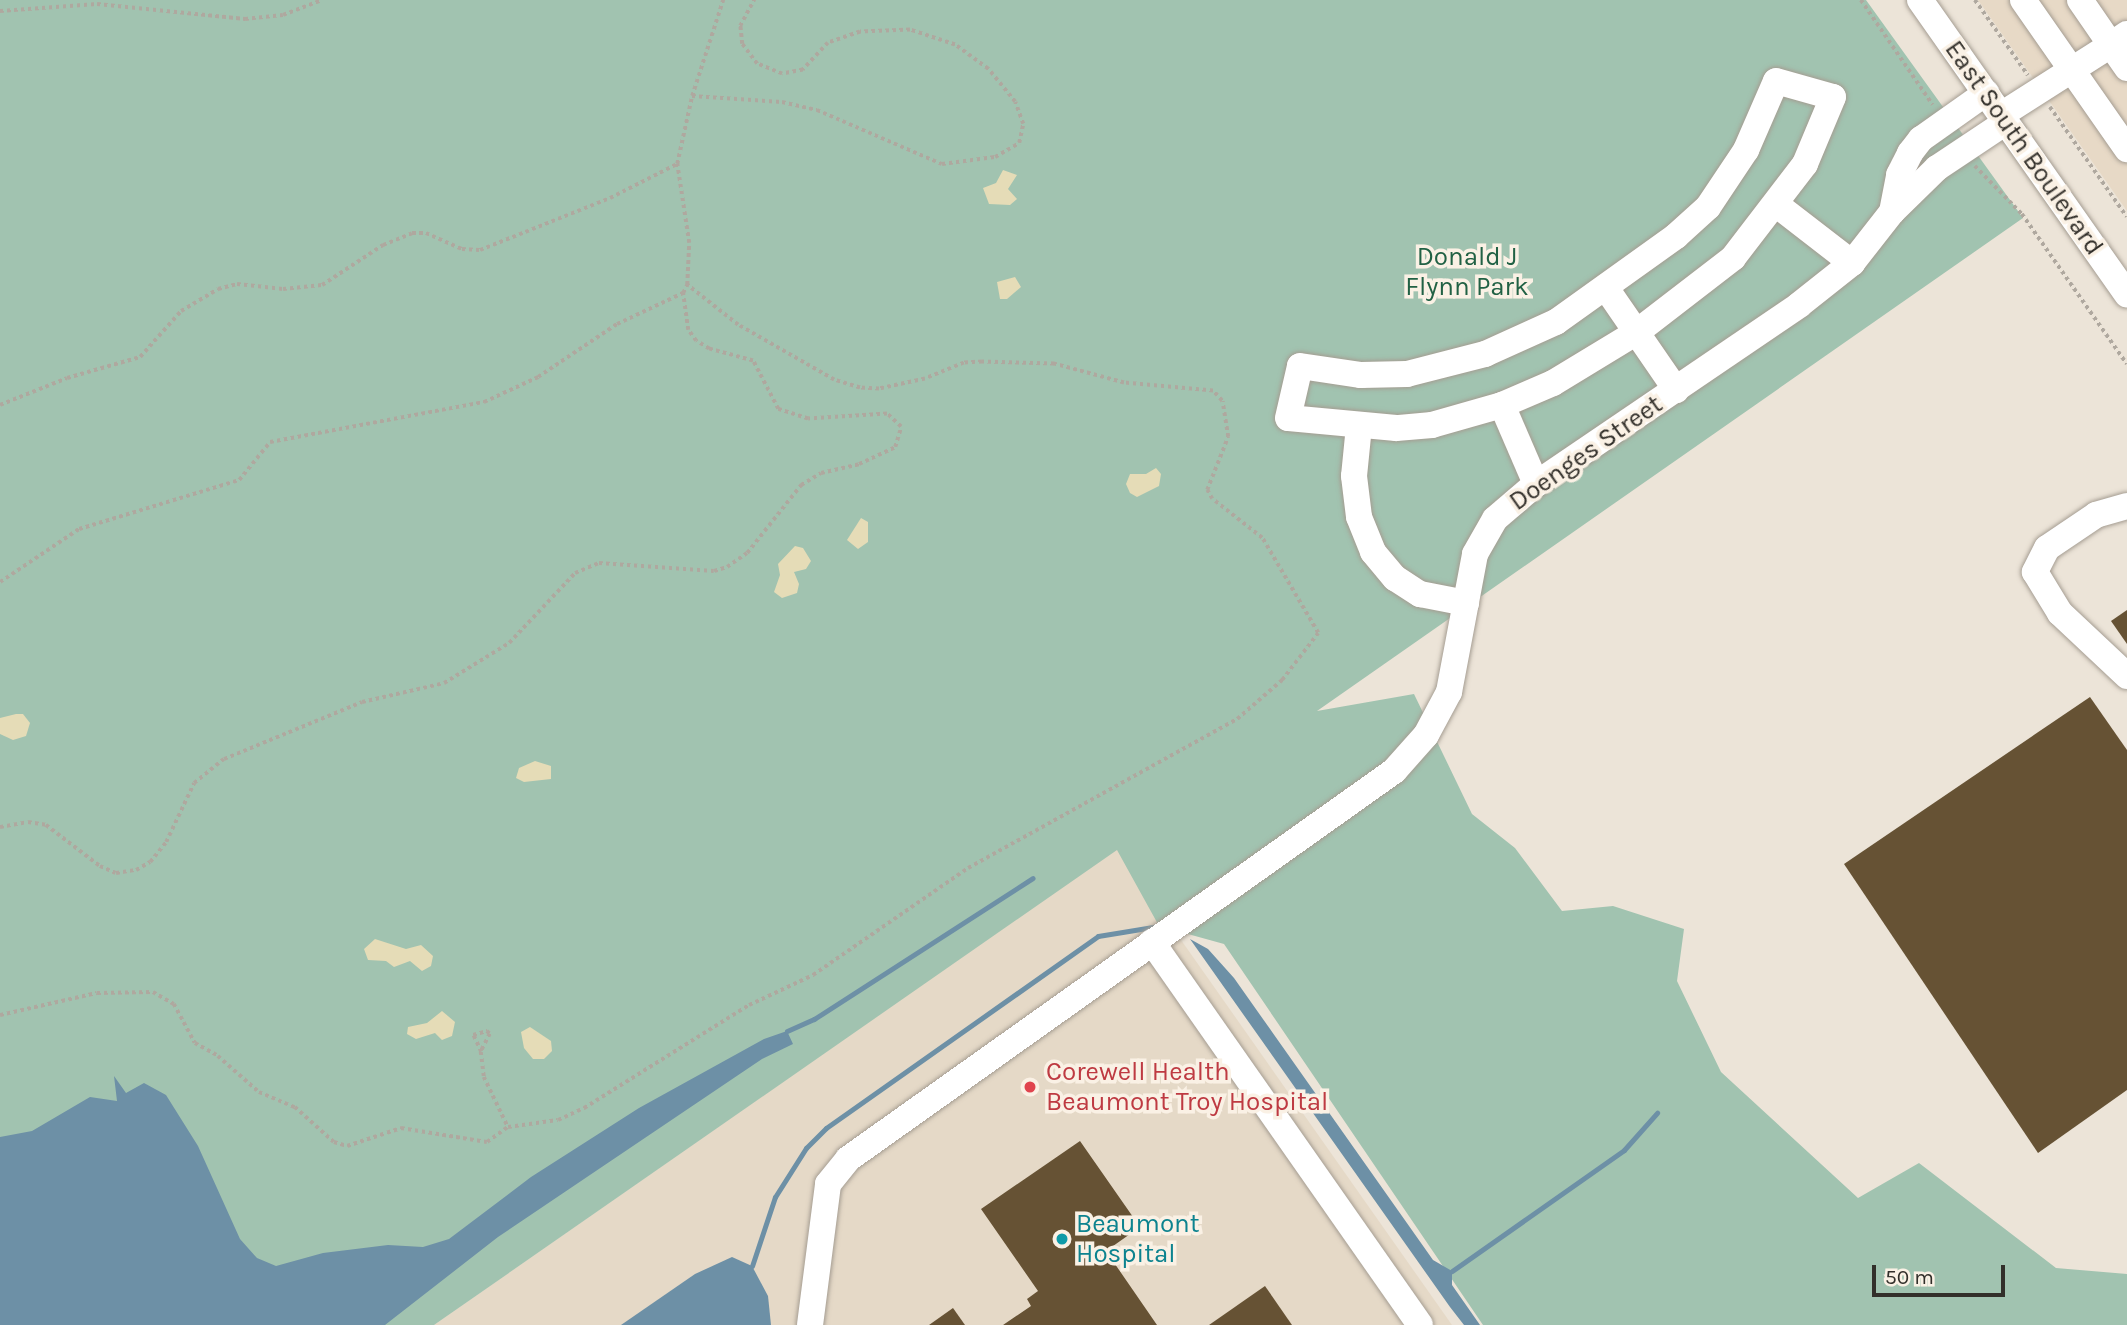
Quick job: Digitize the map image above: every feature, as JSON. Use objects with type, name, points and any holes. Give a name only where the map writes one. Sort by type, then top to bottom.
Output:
[{"type":"street","name":"East South Boulevard","points":[[1920,0],[2127,295]]},
{"type":"street","points":[[2023,0],[2127,149]]},
{"type":"street","points":[[2080,0],[2119,39],[2127,68]]},
{"type":"street","points":[[1997,110],[2073,71],[2119,39]]},
{"type":"street","points":[[1776,81],[1833,97],[1805,164],[1777,205],[1733,258],[1637,332],[1553,383],[1502,405],[1432,425],[1359,426],[1287,418],[1300,366],[1361,375],[1446,367],[1515,344],[1606,288],[1676,236],[1707,207],[1746,150],[1776,81]]},
{"type":"street","name":"Doenges Street","points":[[1892,212],[1899,175],[1910,153],[1944,122],[1997,110]]},
{"type":"street","name":"Doenges Street","points":[[810,1325],[828,1184],[848,1159],[1405,760],[1426,735],[1449,692],[1466,603],[1484,534],[1536,484],[1676,390],[1853,263],[1892,212],[1961,151],[1997,110]]},
{"type":"street","points":[[1777,205],[1853,263]]},
{"type":"street","points":[[1606,288],[1676,390]]},
{"type":"street","points":[[1502,405],[1536,484]]},
{"type":"street","points":[[1359,426],[1354,476],[1359,517],[1373,552],[1395,578],[1420,594],[1466,603]]},
{"type":"street","points":[[2127,506],[2096,515],[2047,548],[2036,562],[2035,572],[2060,613],[2127,676]]},
{"type":"street","points":[[1152,942],[1420,1325]]},
{"type":"path","points":[[0,11],[97,4],[245,19],[283,15],[322,0]]},
{"type":"path","points":[[0,582],[79,529],[239,480],[270,442],[484,402],[538,377],[617,324],[682,293],[687,285],[689,243],[677,164],[692,96],[723,0]]},
{"type":"path","points":[[692,96],[782,102],[817,110],[942,164],[995,156],[1019,143],[1023,124],[1015,102],[988,69],[955,45],[910,30],[860,32],[828,43],[803,70],[782,74],[757,64],[742,44],[740,26],[754,0]]},
{"type":"path","points":[[1861,0],[1944,122]]},
{"type":"path","points":[[1975,0],[2029,77]]},
{"type":"path","points":[[2047,102],[2127,217]]},
{"type":"path","points":[[1961,151],[2022,214],[2127,364]]},
{"type":"path","points":[[0,405],[67,378],[140,357],[181,311],[218,289],[237,284],[283,289],[322,285],[383,245],[412,233],[480,250],[610,198],[677,164]]},
{"type":"path","points":[[0,1015],[97,993],[153,992],[174,1004],[195,1043],[218,1056],[259,1092],[295,1107],[334,1142],[347,1146],[401,1128],[487,1142],[508,1127],[558,1120],[584,1108],[749,1005],[813,975],[968,868],[1237,719],[1282,680],[1318,633],[1262,538],[1212,499],[1207,490],[1228,437],[1222,401],[1213,391],[1124,383],[1054,364],[982,362],[964,363],[925,379],[879,389],[860,388],[835,380],[738,325],[687,285]]},
{"type":"path","points":[[0,827],[28,822],[46,825],[69,838],[100,866],[116,873],[135,870],[162,848],[194,783],[224,758],[362,702],[421,692],[444,682],[499,650],[575,573],[599,563],[714,572],[727,567],[747,553],[801,485],[821,473],[859,464],[895,447],[901,427],[887,414],[808,419],[778,409],[753,361],[696,341],[688,330],[682,293]]},
{"type":"path","points":[[481,1052],[490,1034],[487,1031],[473,1035],[481,1052],[484,1077],[508,1127]]},
{"type":"shaded area","points":[[1978,0],[2127,0],[2127,211]]},
{"type":"shaded area","name":"Corewell Health Beaumont Troy Hospital","points":[[1117,849],[1452,1325],[434,1325]]},
{"type":"green space","name":"Donald J Flynn Park","points":[[0,0],[1866,0],[2023,218],[1317,711],[1414,694],[1472,814],[1515,848],[1562,911],[1613,906],[1684,929],[1677,981],[1721,1072],[1858,1198],[1919,1163],[2056,1268],[2127,1274],[2127,1325],[1483,1325],[1224,944],[1159,926],[1117,850],[434,1325],[0,1325]]},
{"type":"sand","points":[[1003,170],[1017,175],[1008,189],[1017,199],[1010,205],[989,204],[983,188],[996,183]]},
{"type":"sand","points":[[1015,277],[1021,287],[1007,299],[1000,299],[997,282]]},
{"type":"sand","points":[[1156,468],[1161,474],[1159,486],[1137,497],[1130,493],[1126,484],[1130,474],[1146,474]]},
{"type":"sand","points":[[861,518],[868,522],[868,542],[858,549],[847,540]]},
{"type":"sand","points":[[795,546],[803,548],[811,561],[806,569],[794,572],[799,584],[797,593],[782,598],[774,592],[780,575],[778,564]]},
{"type":"sand","points":[[23,714],[30,723],[26,736],[13,740],[0,734],[0,718]]},
{"type":"sand","points":[[535,761],[551,766],[551,779],[524,782],[516,778],[519,768]]},
{"type":"sand","points":[[375,939],[406,949],[421,945],[433,956],[431,966],[422,971],[410,961],[394,967],[386,961],[368,960],[364,949]]},
{"type":"sand","points":[[442,1011],[455,1022],[452,1036],[442,1040],[435,1033],[416,1039],[407,1034],[408,1027],[427,1023]]},
{"type":"sand","points":[[530,1027],[551,1041],[552,1051],[544,1059],[533,1059],[524,1048],[521,1032]]},
{"type":"water","points":[[1190,939],[1208,949],[1234,978],[1433,1260],[1452,1271],[1452,1285],[1480,1325],[1464,1325],[1450,1307]]},
{"type":"water","points":[[787,1031],[793,1044],[762,1059],[498,1237],[385,1325],[0,1325],[0,1137],[32,1131],[90,1097],[117,1101],[114,1076],[126,1093],[144,1083],[166,1095],[198,1146],[240,1239],[257,1258],[276,1266],[323,1253],[388,1245],[423,1247],[449,1239],[531,1177],[639,1108],[764,1039]]},
{"type":"water","points":[[732,1257],[752,1266],[768,1296],[771,1325],[621,1325],[695,1274]]},
{"type":"building","points":[[2127,610],[2127,644],[2111,621]]},
{"type":"building","points":[[2090,697],[2127,750],[2127,1090],[2038,1153],[1844,864]]},
{"type":"building","name":"Beaumont Hospital","points":[[1080,1141],[1140,1227],[1106,1251],[1157,1325],[1003,1325],[1031,1306],[1027,1299],[1038,1291],[981,1209]]},
{"type":"building","name":"Beaumont Hospital","points":[[1265,1286],[1292,1325],[1209,1325]]},
{"type":"building","points":[[953,1308],[965,1325],[929,1325]]},
{"type":"waterway","points":[[787,1031],[814,1019],[1033,878]]},
{"type":"waterway","points":[[752,1266],[775,1197],[806,1148],[826,1128],[1098,936],[1159,926]]},
{"type":"waterway","points":[[1452,1271],[1624,1150],[1657,1113]]},
{"type":"place","name":"Corewell Health Beaumont Troy Hospital","points":[[1030,1087]]},
{"type":"place","name":"Beaumont Hospital","points":[[1062,1239]]}]
